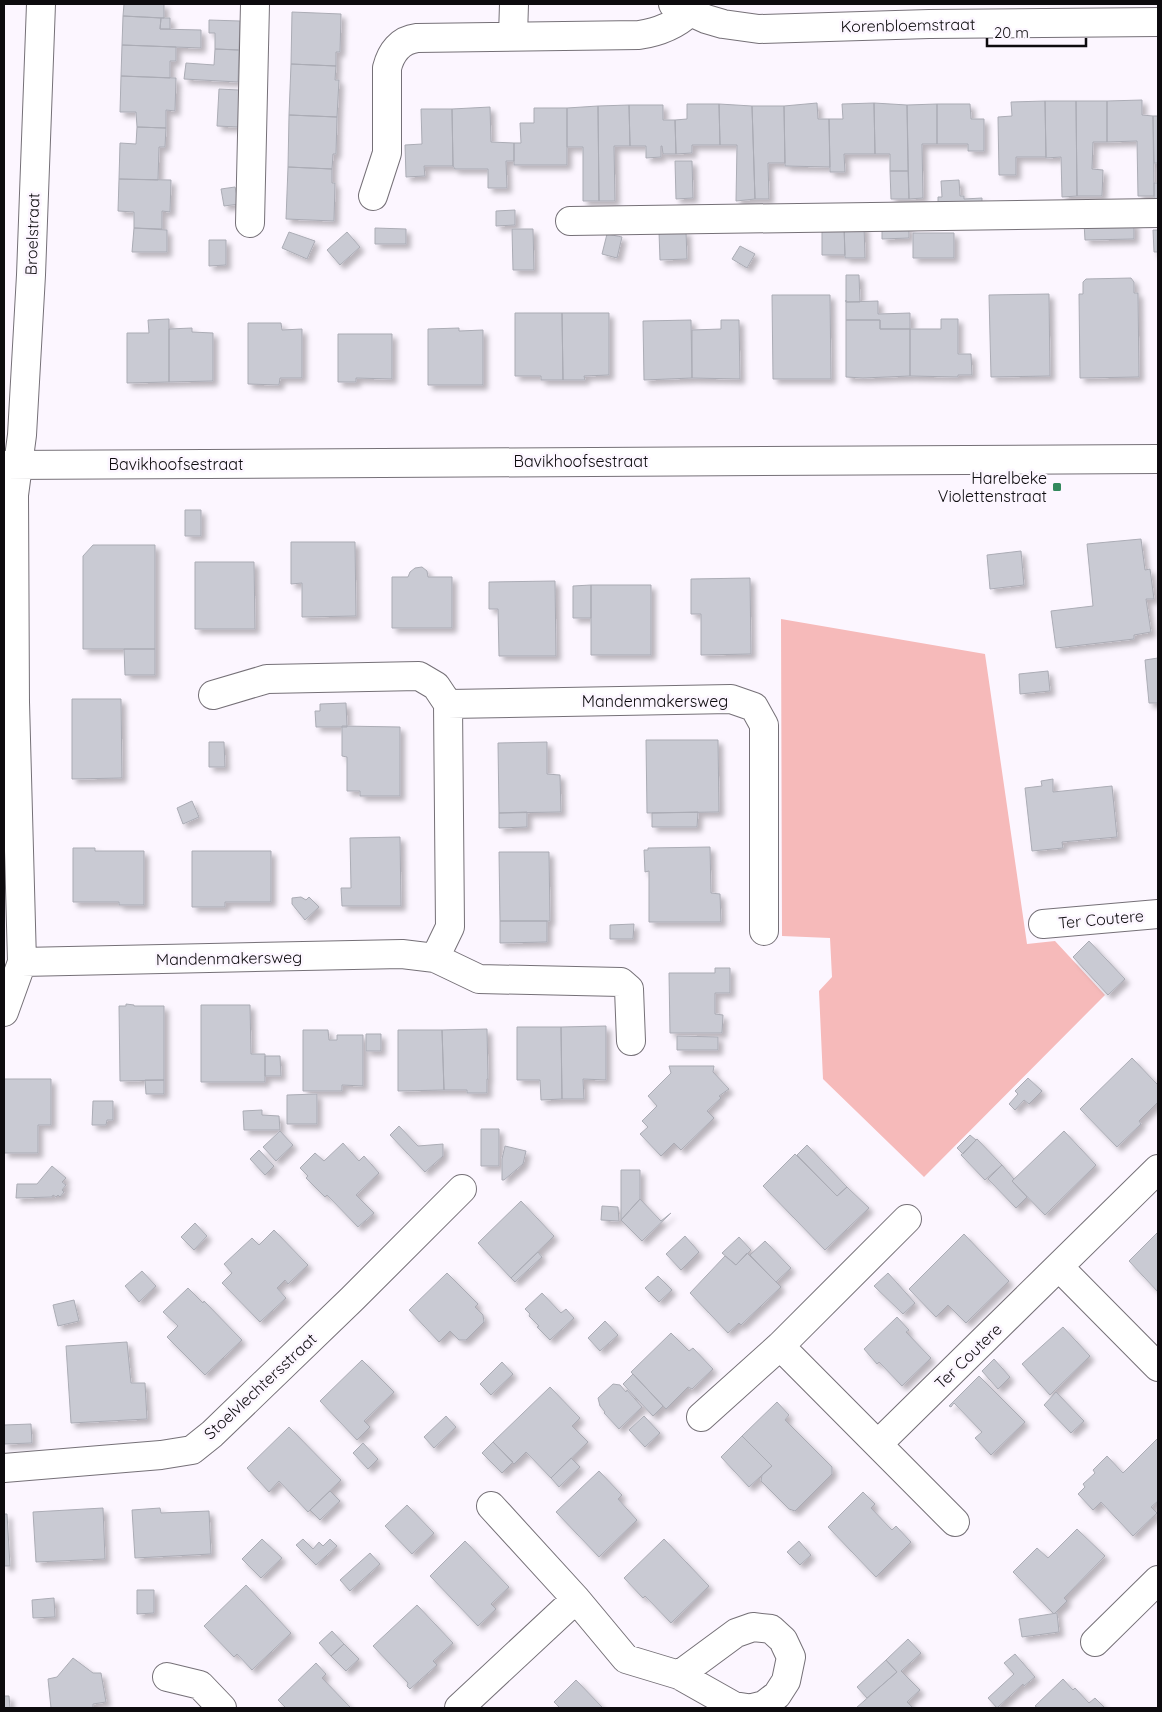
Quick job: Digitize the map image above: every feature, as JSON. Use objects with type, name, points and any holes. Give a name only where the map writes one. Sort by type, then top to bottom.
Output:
[{"type":"street","name":"Broelstraat","points":[[11,465],[22,436],[31,275],[41,4]]},
{"type":"street","points":[[250,223],[255,4]]},
{"type":"street","points":[[513,36],[514,4]]},
{"type":"street","name":"Korenbloemstraat","points":[[373,196],[386,153],[387,68],[391,56],[399,45],[404,41],[417,38],[639,35],[667,29],[680,22],[682,8],[706,19],[723,24],[759,29],[930,14],[1158,22]]},
{"type":"street","points":[[570,221],[1158,213]]},
{"type":"street","name":"Bavikhoofsestraat","points":[[11,465],[1158,459]]},
{"type":"street","points":[[4,1012],[22,962],[9,702],[14,495],[11,465]]},
{"type":"street","points":[[213,695],[267,679],[420,676],[436,686],[448,704],[450,927],[436,958]]},
{"type":"street","name":"Mandenmakersweg","points":[[448,704],[732,699],[754,707],[764,725],[764,931]]},
{"type":"street","name":"Ter Coutere","points":[[1043,924],[1158,914]]},
{"type":"street","name":"Mandenmakersweg","points":[[22,962],[402,954],[436,958],[479,979],[621,982],[630,989],[631,1041]]},
{"type":"street","name":"Ter Coutere","points":[[878,1444],[1158,1169]]},
{"type":"street","name":"Stoelvlechtersstraat","points":[[4,1468],[161,1455],[192,1450],[212,1434],[352,1299],[462,1189]]},
{"type":"street","points":[[701,1417],[780,1346],[907,1219]]},
{"type":"street","points":[[1059,1268],[1158,1367]]},
{"type":"street","points":[[780,1346],[954,1522]]},
{"type":"street","points":[[491,1506],[576,1600],[626,1659],[679,1674],[734,1706],[747,1708]]},
{"type":"street","points":[[1095,1642],[1158,1580]]},
{"type":"street","points":[[459,1708],[576,1600]]},
{"type":"street","points":[[679,1674],[736,1633],[753,1627],[771,1629],[784,1640],[791,1657],[786,1681],[778,1695],[764,1705],[752,1708]]},
{"type":"street","points":[[167,1677],[200,1685],[222,1708]]},
{"type":"shaded area","points":[[781,619],[985,654],[1027,944],[1055,941],[1105,995],[924,1177],[823,1079],[819,991],[832,977],[830,938],[782,936]]},
{"type":"building","points":[[124,4],[164,4],[164,18],[123,16]]},
{"type":"building","points":[[292,12],[341,14],[340,52],[336,52],[336,66],[291,64]]},
{"type":"building","points":[[123,16],[161,18],[160,29],[201,30],[201,48],[122,45]]},
{"type":"building","points":[[161,18],[170,18],[170,29],[160,29]]},
{"type":"building","points":[[209,20],[240,21],[239,50],[215,49],[215,33],[209,33]]},
{"type":"building","points":[[122,45],[176,47],[176,61],[170,61],[170,78],[121,76]]},
{"type":"building","points":[[215,49],[239,50],[238,82],[184,79],[186,63],[214,65]]},
{"type":"building","points":[[291,64],[336,66],[335,80],[339,80],[337,117],[289,115]]},
{"type":"building","points":[[121,76],[176,78],[175,111],[166,110],[166,128],[137,127],[136,112],[120,112]]},
{"type":"building","points":[[219,89],[239,90],[238,127],[217,126]]},
{"type":"building","points":[[1142,100],[1142,115],[1153,116],[1154,196],[1138,196],[1137,141],[1107,142],[1107,101]]},
{"type":"building","points":[[1045,101],[1046,157],[1016,157],[1016,175],[999,175],[998,117],[1012,116],[1011,102]]},
{"type":"building","points":[[1045,101],[1076,101],[1077,196],[1062,197],[1061,157],[1046,158]]},
{"type":"building","points":[[1076,101],[1107,101],[1107,142],[1093,142],[1092,169],[1103,170],[1102,196],[1077,196]]},
{"type":"building","points":[[817,103],[818,119],[829,119],[830,167],[785,166],[784,106]]},
{"type":"building","points":[[874,103],[875,154],[844,154],[845,172],[830,172],[829,119],[843,119],[842,104]]},
{"type":"building","points":[[874,103],[907,105],[908,171],[890,171],[890,154],[875,154]]},
{"type":"building","points":[[687,104],[719,104],[720,145],[692,145],[692,153],[676,154],[675,120],[687,119]]},
{"type":"building","points":[[719,104],[752,106],[755,199],[736,201],[737,145],[720,145]]},
{"type":"building","points":[[937,104],[937,144],[922,144],[923,198],[909,199],[907,105]]},
{"type":"building","points":[[937,104],[970,104],[971,119],[984,119],[984,151],[968,151],[968,144],[937,144]]},
{"type":"building","points":[[629,105],[630,146],[614,146],[615,201],[599,201],[598,106]]},
{"type":"building","points":[[629,105],[663,105],[663,120],[675,120],[676,154],[663,154],[661,146],[661,157],[646,158],[646,146],[630,146]]},
{"type":"building","points":[[598,106],[599,201],[583,201],[583,147],[567,147],[567,108]]},
{"type":"building","points":[[752,106],[784,106],[785,163],[768,163],[769,199],[755,199]]},
{"type":"building","points":[[490,107],[491,142],[514,143],[514,161],[506,161],[507,188],[488,188],[488,169],[455,169],[453,166],[452,109]]},
{"type":"building","points":[[534,108],[567,108],[567,165],[514,165],[514,143],[521,143],[520,123],[534,123]]},
{"type":"building","points":[[421,109],[452,109],[453,166],[424,166],[425,176],[406,177],[405,145],[422,144]]},
{"type":"building","points":[[289,115],[337,117],[336,154],[333,154],[332,169],[288,167]]},
{"type":"building","points":[[1153,116],[1158,116],[1158,163],[1154,163]]},
{"type":"building","points":[[137,127],[166,128],[165,147],[159,147],[158,180],[119,179],[120,143],[136,144]]},
{"type":"building","points":[[675,161],[692,161],[693,198],[676,199]]},
{"type":"building","points":[[288,167],[332,169],[332,183],[335,183],[334,221],[286,219]]},
{"type":"building","points":[[890,171],[908,171],[909,199],[891,199]]},
{"type":"building","points":[[119,179],[171,180],[170,212],[162,211],[162,229],[134,228],[134,212],[118,211]]},
{"type":"building","points":[[959,180],[960,196],[964,196],[964,199],[982,198],[982,206],[938,206],[938,197],[942,197],[941,181]]},
{"type":"building","points":[[1154,183],[1158,183],[1158,205],[1154,205]]},
{"type":"building","points":[[235,187],[239,204],[224,206],[221,189]]},
{"type":"building","points":[[515,210],[515,225],[496,226],[496,211]]},
{"type":"building","points":[[1134,222],[1134,239],[1085,240],[1084,223]]},
{"type":"building","points":[[822,225],[844,225],[845,255],[822,255]]},
{"type":"building","points":[[844,225],[864,225],[865,258],[845,258]]},
{"type":"building","points":[[882,226],[909,226],[909,238],[882,239]]},
{"type":"building","points":[[134,228],[167,230],[167,252],[132,252]]},
{"type":"building","points":[[375,228],[406,229],[406,244],[375,244]]},
{"type":"building","points":[[512,229],[533,229],[534,270],[513,270]]},
{"type":"building","points":[[1153,230],[1158,230],[1158,252],[1154,252]]},
{"type":"building","points":[[686,231],[687,259],[660,260],[659,232]]},
{"type":"building","points":[[289,232],[315,241],[307,259],[282,248]]},
{"type":"building","points":[[347,232],[360,247],[340,265],[327,250]]},
{"type":"building","points":[[913,233],[954,233],[954,258],[913,258]]},
{"type":"building","points":[[607,234],[622,237],[617,258],[602,254]]},
{"type":"building","points":[[209,240],[226,240],[226,265],[209,266]]},
{"type":"building","points":[[740,246],[755,254],[747,268],[732,259]]},
{"type":"building","points":[[846,275],[859,275],[860,302],[846,302]]},
{"type":"building","points":[[1131,278],[1134,282],[1134,293],[1138,293],[1139,377],[1080,378],[1079,294],[1083,294],[1083,282],[1086,279]]},
{"type":"building","points":[[1049,294],[1050,376],[991,377],[989,295]]},
{"type":"building","points":[[772,295],[830,295],[831,379],[773,379]]},
{"type":"building","points":[[878,301],[878,314],[910,313],[910,329],[880,329],[880,320],[846,320],[846,302]]},
{"type":"building","points":[[515,313],[562,313],[563,380],[541,380],[541,376],[515,376]]},
{"type":"building","points":[[562,313],[609,313],[609,375],[584,376],[585,380],[563,380]]},
{"type":"building","points":[[169,319],[169,382],[127,383],[127,333],[149,333],[148,320]]},
{"type":"building","points":[[941,319],[958,319],[958,354],[971,354],[972,375],[958,375],[958,377],[910,376],[910,329],[941,329]]},
{"type":"building","points":[[691,320],[692,378],[644,380],[643,321]]},
{"type":"building","points":[[721,320],[739,320],[740,379],[692,378],[692,330],[721,329]]},
{"type":"building","points":[[846,320],[880,320],[880,329],[910,329],[910,376],[846,377]]},
{"type":"building","points":[[248,323],[281,323],[282,330],[302,329],[302,378],[280,378],[279,385],[248,384]]},
{"type":"building","points":[[192,328],[192,332],[213,333],[213,381],[169,382],[169,329]]},
{"type":"building","points":[[459,328],[459,331],[483,330],[483,385],[428,385],[428,329]]},
{"type":"building","points":[[338,334],[392,334],[392,379],[356,378],[356,382],[338,382]]},
{"type":"building","points":[[185,510],[201,510],[201,536],[185,536]]},
{"type":"building","points":[[1141,539],[1145,570],[1150,569],[1154,599],[1146,599],[1151,632],[1134,635],[1134,639],[1056,648],[1051,611],[1093,606],[1087,544]]},
{"type":"building","points":[[291,542],[355,542],[356,616],[302,617],[302,583],[291,584]]},
{"type":"building","points":[[93,545],[155,545],[155,649],[83,649],[83,556]]},
{"type":"building","points":[[1021,551],[1024,585],[990,589],[987,555]]},
{"type":"building","points":[[195,562],[254,562],[255,629],[195,629]]},
{"type":"building","points":[[422,567],[427,571],[428,577],[452,577],[452,628],[392,628],[392,577],[408,577],[415,568]]},
{"type":"building","points":[[750,578],[751,654],[701,655],[701,614],[691,614],[691,579]]},
{"type":"building","points":[[555,581],[556,656],[499,656],[498,609],[489,609],[489,582]]},
{"type":"building","points":[[591,585],[591,618],[573,618],[573,586]]},
{"type":"building","points":[[591,585],[651,585],[651,655],[591,655]]},
{"type":"building","points":[[124,649],[155,649],[155,675],[125,675]]},
{"type":"building","points":[[1158,658],[1158,703],[1149,703],[1145,660]]},
{"type":"building","points":[[1048,671],[1050,691],[1020,694],[1019,674]]},
{"type":"building","points":[[72,699],[121,699],[122,778],[72,779]]},
{"type":"building","points":[[346,703],[347,727],[316,727],[315,711],[320,711],[320,704]]},
{"type":"building","points":[[342,726],[400,727],[400,796],[360,796],[360,791],[347,791],[347,757],[342,756]]},
{"type":"building","points":[[646,740],[718,740],[719,812],[647,813]]},
{"type":"building","points":[[209,742],[224,742],[225,767],[209,767]]},
{"type":"building","points":[[547,742],[547,774],[560,775],[561,812],[499,813],[498,743]]},
{"type":"building","points":[[1053,779],[1053,792],[1112,786],[1117,837],[1062,842],[1063,848],[1032,851],[1025,788],[1042,786],[1041,781]]},
{"type":"building","points":[[192,801],[199,817],[183,824],[177,808]]},
{"type":"building","points":[[527,812],[527,827],[499,828],[499,813]]},
{"type":"building","points":[[698,812],[697,827],[652,827],[652,813]]},
{"type":"building","points":[[400,837],[401,906],[342,906],[341,888],[351,888],[350,838]]},
{"type":"building","points":[[710,847],[711,893],[720,894],[721,922],[649,922],[649,871],[645,872],[644,850],[648,850],[648,848]]},
{"type":"building","points":[[73,848],[95,848],[95,851],[144,851],[144,905],[119,905],[119,902],[73,902]]},
{"type":"building","points":[[192,851],[271,851],[271,902],[225,902],[225,907],[192,907]]},
{"type":"building","points":[[499,852],[549,852],[550,921],[500,921]]},
{"type":"building","points":[[301,897],[306,900],[309,897],[319,907],[305,920],[292,904],[292,898]]},
{"type":"building","points":[[500,921],[547,921],[547,942],[500,943]]},
{"type":"building","points":[[634,924],[633,939],[610,939],[610,925]]},
{"type":"building","points":[[1089,941],[1125,979],[1108,995],[1073,957]]},
{"type":"building","points":[[715,968],[730,968],[730,993],[715,993],[715,1014],[723,1015],[722,1033],[670,1033],[669,973],[715,973]]},
{"type":"building","points":[[126,1004],[134,1006],[164,1006],[164,1080],[120,1081],[119,1006],[126,1006]]},
{"type":"building","points":[[201,1005],[250,1005],[251,1054],[265,1054],[265,1082],[201,1082]]},
{"type":"building","points":[[606,1026],[606,1080],[583,1079],[584,1099],[562,1099],[561,1027]]},
{"type":"building","points":[[517,1027],[561,1027],[562,1099],[541,1100],[540,1080],[517,1080]]},
{"type":"building","points":[[487,1029],[487,1093],[467,1093],[467,1090],[444,1090],[442,1030]]},
{"type":"building","points":[[303,1030],[328,1030],[329,1040],[337,1040],[337,1035],[363,1035],[363,1086],[342,1085],[342,1091],[303,1091]]},
{"type":"building","points":[[398,1030],[442,1030],[444,1090],[398,1091]]},
{"type":"building","points":[[366,1034],[381,1034],[381,1051],[366,1051]]},
{"type":"building","points":[[677,1036],[718,1037],[718,1050],[677,1050]]},
{"type":"building","points":[[265,1056],[280,1056],[281,1076],[265,1076]]},
{"type":"building","points":[[1132,1058],[1158,1085],[1158,1102],[1139,1121],[1141,1124],[1117,1147],[1080,1109]]},
{"type":"building","points":[[669,1066],[714,1066],[713,1072],[729,1089],[719,1096],[721,1098],[707,1111],[714,1118],[681,1150],[674,1143],[661,1156],[640,1134],[648,1127],[642,1121],[657,1106],[648,1096],[671,1073]]},
{"type":"building","points":[[1028,1078],[1042,1091],[1029,1104],[1024,1100],[1015,1110],[1009,1104],[1018,1094],[1015,1091]]},
{"type":"building","points":[[4,1079],[51,1079],[51,1125],[38,1125],[38,1153],[4,1153]]},
{"type":"building","points":[[145,1080],[164,1080],[164,1094],[146,1094]]},
{"type":"building","points":[[317,1094],[317,1124],[287,1124],[287,1095]]},
{"type":"building","points":[[93,1101],[113,1101],[113,1120],[107,1120],[106,1125],[92,1125]]},
{"type":"building","points":[[262,1110],[262,1115],[279,1116],[280,1130],[244,1130],[243,1111]]},
{"type":"building","points":[[399,1126],[418,1146],[443,1144],[443,1156],[425,1172],[390,1135]]},
{"type":"building","points":[[481,1129],[499,1129],[499,1166],[481,1166]]},
{"type":"building","points":[[280,1131],[293,1145],[276,1161],[263,1147]]},
{"type":"building","points":[[1064,1131],[1096,1165],[1045,1215],[1012,1181]]},
{"type":"building","points":[[970,1135],[976,1140],[963,1154],[957,1148]]},
{"type":"building","points":[[977,1139],[1002,1165],[985,1180],[961,1155]]},
{"type":"building","points":[[343,1143],[359,1161],[364,1156],[379,1173],[356,1195],[374,1213],[358,1227],[327,1195],[325,1197],[306,1178],[308,1176],[300,1168],[315,1153],[324,1161]]},
{"type":"building","points":[[807,1145],[847,1187],[837,1196],[797,1155]]},
{"type":"building","points":[[505,1146],[526,1151],[523,1164],[502,1180],[502,1159]]},
{"type":"building","points":[[259,1150],[274,1166],[265,1175],[250,1159]]},
{"type":"building","points":[[795,1154],[837,1196],[847,1187],[869,1208],[825,1250],[763,1186]]},
{"type":"building","points":[[1002,1165],[1014,1179],[1012,1181],[1027,1197],[1016,1208],[988,1179]]},
{"type":"building","points":[[52,1166],[66,1178],[62,1182],[66,1185],[60,1197],[53,1195],[52,1197],[16,1198],[17,1184],[37,1184]]},
{"type":"building","points":[[621,1170],[640,1170],[640,1199],[621,1220]]},
{"type":"building","points":[[640,1199],[661,1221],[671,1213],[642,1241],[621,1220]]},
{"type":"building","points":[[521,1201],[554,1236],[511,1278],[478,1243]]},
{"type":"building","points":[[602,1206],[618,1207],[619,1221],[601,1220]]},
{"type":"building","points":[[195,1223],[207,1236],[194,1250],[181,1237]]},
{"type":"building","points":[[274,1230],[308,1265],[288,1284],[285,1280],[277,1288],[286,1298],[260,1322],[222,1283],[232,1273],[224,1264],[252,1238],[259,1245]]},
{"type":"building","points":[[1158,1232],[1158,1292],[1129,1261]]},
{"type":"building","points":[[964,1234],[1009,1281],[966,1323],[948,1305],[936,1317],[909,1289]]},
{"type":"building","points":[[685,1236],[699,1252],[681,1270],[666,1254]]},
{"type":"building","points":[[739,1237],[751,1250],[736,1265],[722,1253]]},
{"type":"building","points":[[765,1241],[791,1268],[776,1282],[750,1255]]},
{"type":"building","points":[[538,1252],[542,1257],[515,1282],[511,1278]]},
{"type":"building","points":[[747,1253],[781,1287],[741,1325],[739,1323],[728,1333],[690,1293],[725,1256],[736,1265]]},
{"type":"building","points":[[142,1271],[156,1286],[139,1302],[125,1286]]},
{"type":"building","points":[[447,1273],[478,1304],[475,1307],[483,1315],[484,1322],[466,1340],[459,1340],[450,1331],[439,1342],[409,1310]]},
{"type":"building","points":[[888,1273],[915,1303],[903,1314],[874,1286]]},
{"type":"building","points":[[658,1276],[672,1290],[659,1302],[645,1288]]},
{"type":"building","points":[[188,1288],[203,1303],[204,1301],[242,1340],[205,1375],[167,1337],[178,1326],[163,1312]]},
{"type":"building","points":[[542,1293],[561,1313],[566,1309],[574,1318],[550,1340],[537,1327],[539,1326],[525,1309]]},
{"type":"building","points":[[74,1300],[79,1321],[58,1326],[53,1305]]},
{"type":"building","points":[[897,1317],[909,1330],[906,1332],[931,1358],[902,1386],[879,1362],[877,1364],[864,1349]]},
{"type":"building","points":[[605,1321],[618,1335],[600,1351],[588,1338]]},
{"type":"building","points":[[1063,1327],[1090,1356],[1050,1395],[1022,1364]]},
{"type":"building","points":[[671,1333],[689,1351],[693,1348],[713,1369],[692,1389],[688,1387],[666,1409],[631,1372]]},
{"type":"building","points":[[127,1342],[131,1383],[145,1383],[147,1419],[71,1423],[66,1346]]},
{"type":"building","points":[[994,1359],[1010,1377],[998,1389],[982,1371]]},
{"type":"building","points":[[362,1360],[394,1392],[364,1421],[370,1427],[357,1440],[320,1401]]},
{"type":"building","points":[[502,1362],[513,1374],[491,1395],[480,1384]]},
{"type":"building","points":[[633,1374],[663,1406],[653,1416],[623,1384]]},
{"type":"building","points":[[979,1376],[1025,1422],[991,1455],[975,1438],[982,1432],[954,1403],[951,1407],[949,1406]]},
{"type":"building","points":[[613,1384],[620,1385],[626,1392],[627,1390],[642,1407],[619,1429],[604,1413],[598,1398]]},
{"type":"building","points":[[550,1387],[580,1418],[572,1426],[588,1442],[551,1478],[526,1452],[514,1464],[493,1442]]},
{"type":"building","points":[[1056,1392],[1084,1421],[1071,1433],[1044,1405]]},
{"type":"building","points":[[777,1402],[789,1415],[785,1420],[832,1467],[832,1474],[795,1511],[789,1509],[761,1481],[762,1475],[772,1466],[742,1436]]},
{"type":"building","points":[[446,1416],[456,1427],[434,1448],[424,1437]]},
{"type":"building","points":[[644,1416],[660,1433],[645,1447],[629,1430]]},
{"type":"building","points":[[31,1424],[32,1443],[4,1444],[4,1425]]},
{"type":"building","points":[[289,1427],[341,1480],[308,1512],[279,1481],[269,1492],[247,1468]]},
{"type":"building","points":[[742,1436],[772,1466],[749,1487],[721,1457]]},
{"type":"building","points":[[1158,1438],[1158,1501],[1151,1507],[1157,1513],[1133,1536],[1101,1502],[1093,1510],[1078,1494],[1085,1487],[1083,1484],[1095,1473],[1093,1470],[1107,1456],[1123,1473]]},
{"type":"building","points":[[493,1442],[513,1462],[502,1473],[482,1453]]},
{"type":"building","points":[[363,1443],[378,1459],[368,1469],[353,1453]]},
{"type":"building","points":[[571,1458],[580,1467],[559,1487],[551,1478]]},
{"type":"building","points":[[599,1471],[622,1495],[618,1499],[637,1520],[599,1557],[556,1512]]},
{"type":"building","points":[[330,1491],[340,1501],[320,1520],[310,1510]]},
{"type":"building","points":[[863,1492],[875,1504],[871,1508],[892,1530],[896,1526],[911,1542],[876,1577],[828,1527]]},
{"type":"building","points":[[407,1505],[434,1533],[412,1554],[385,1526]]},
{"type":"building","points":[[103,1508],[105,1559],[36,1562],[33,1512]]},
{"type":"building","points":[[160,1508],[161,1513],[209,1511],[211,1554],[135,1558],[132,1510]]},
{"type":"building","points":[[4,1514],[7,1514],[10,1566],[4,1566]]},
{"type":"building","points":[[1077,1529],[1105,1556],[1064,1598],[1067,1601],[1054,1614],[1013,1572],[1037,1548],[1048,1558]]},
{"type":"building","points":[[262,1539],[282,1558],[261,1578],[242,1559]]},
{"type":"building","points":[[303,1539],[313,1549],[319,1542],[323,1546],[330,1539],[337,1546],[316,1565],[296,1545]]},
{"type":"building","points":[[664,1539],[709,1586],[671,1623],[645,1596],[643,1598],[624,1578]]},
{"type":"building","points":[[465,1541],[509,1587],[491,1604],[496,1609],[478,1626],[430,1576]]},
{"type":"building","points":[[799,1541],[811,1555],[800,1565],[787,1552]]},
{"type":"building","points":[[370,1553],[380,1564],[350,1591],[340,1580]]},
{"type":"building","points":[[246,1585],[291,1633],[252,1670],[237,1654],[234,1657],[204,1626]]},
{"type":"building","points":[[137,1590],[154,1590],[154,1613],[137,1614]]},
{"type":"building","points":[[54,1598],[55,1617],[33,1618],[32,1600]]},
{"type":"building","points":[[417,1605],[453,1643],[433,1661],[437,1665],[410,1689],[407,1686],[408,1683],[373,1646]]},
{"type":"building","points":[[1057,1613],[1059,1632],[1022,1637],[1019,1619]]},
{"type":"building","points":[[332,1631],[344,1644],[331,1656],[319,1643]]},
{"type":"building","points":[[908,1639],[921,1653],[901,1671],[920,1690],[907,1702],[913,1708],[856,1708],[897,1672],[886,1660]]},
{"type":"building","points":[[344,1644],[359,1659],[346,1671],[331,1656]]},
{"type":"building","points":[[1015,1654],[1035,1677],[1024,1686],[1023,1684],[997,1708],[988,1698],[1014,1674],[1004,1663]]},
{"type":"building","points":[[73,1658],[93,1673],[101,1673],[106,1702],[93,1704],[93,1708],[51,1708],[48,1679],[57,1677]]},
{"type":"building","points":[[886,1660],[897,1672],[867,1698],[857,1687]]},
{"type":"building","points":[[316,1663],[326,1674],[322,1678],[351,1708],[286,1708],[278,1700]]},
{"type":"building","points":[[1063,1679],[1073,1690],[1075,1688],[1089,1703],[1095,1698],[1105,1708],[1038,1708],[1035,1706]]},
{"type":"building","points":[[576,1680],[603,1708],[560,1708],[554,1702]]},
{"type":"building","points":[[4,1696],[9,1696],[10,1708],[4,1708]]},
{"type":"place","name":"Harelbeke Violettenstraat","points":[[1057,487]]}]
